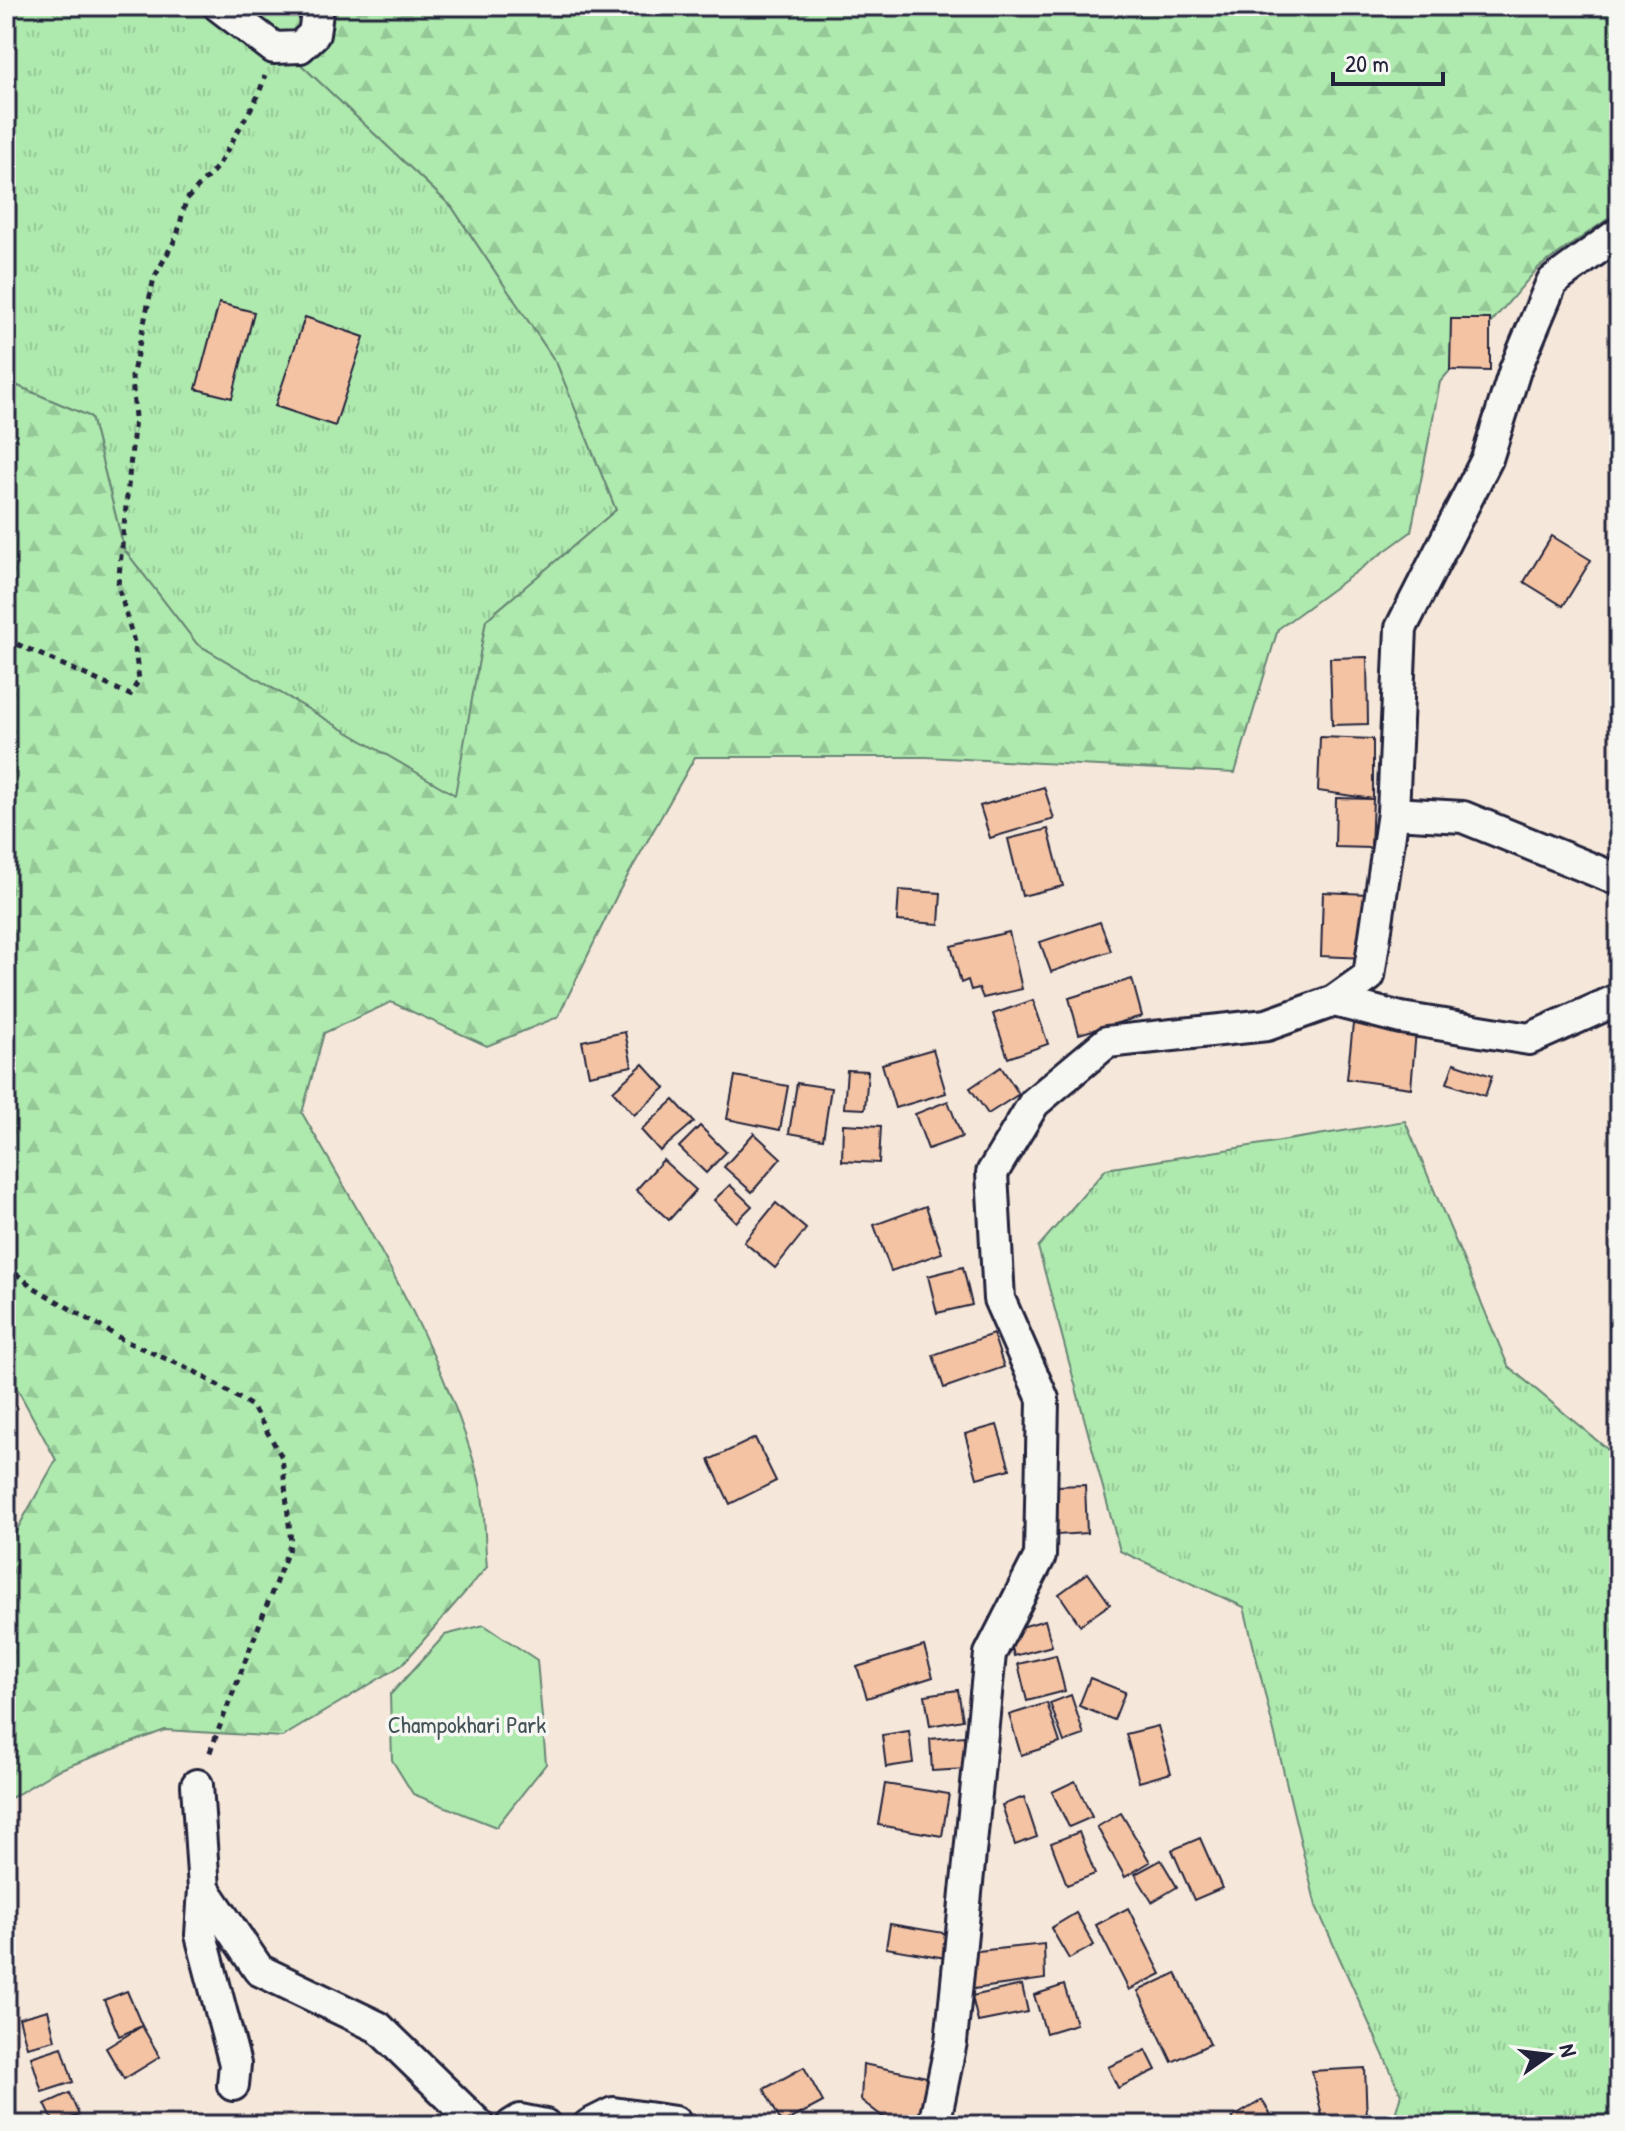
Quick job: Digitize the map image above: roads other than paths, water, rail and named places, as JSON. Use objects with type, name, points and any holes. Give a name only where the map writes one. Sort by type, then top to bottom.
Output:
[{"type":"street","points":[[219,6],[274,48],[300,47],[314,34],[318,6]]},
{"type":"street","points":[[934,2125],[951,2042],[990,1654],[1040,1556],[1043,1399],[999,1299],[992,1173],[1034,1103],[1107,1042],[1267,1025],[1334,1001],[1369,976],[1393,813],[1401,628],[1487,459],[1515,370],[1552,282],[1619,233]]},
{"type":"street","points":[[1393,813],[1463,817],[1619,880]]},
{"type":"street","points":[[1334,1001],[1401,1018],[1529,1039],[1619,999]]},
{"type":"street","points":[[197,1785],[204,1889],[201,1935],[235,2064],[233,2085]]},
{"type":"street","points":[[204,1889],[259,1970],[378,2027],[479,2125]]},
{"type":"street","points":[[589,2125],[613,2113],[675,2122]]},
{"type":"street","points":[[512,2125],[520,2120],[545,2125]]},
{"type":"park label","name":"Champokhari Park","points":[[467,1724]]}]
